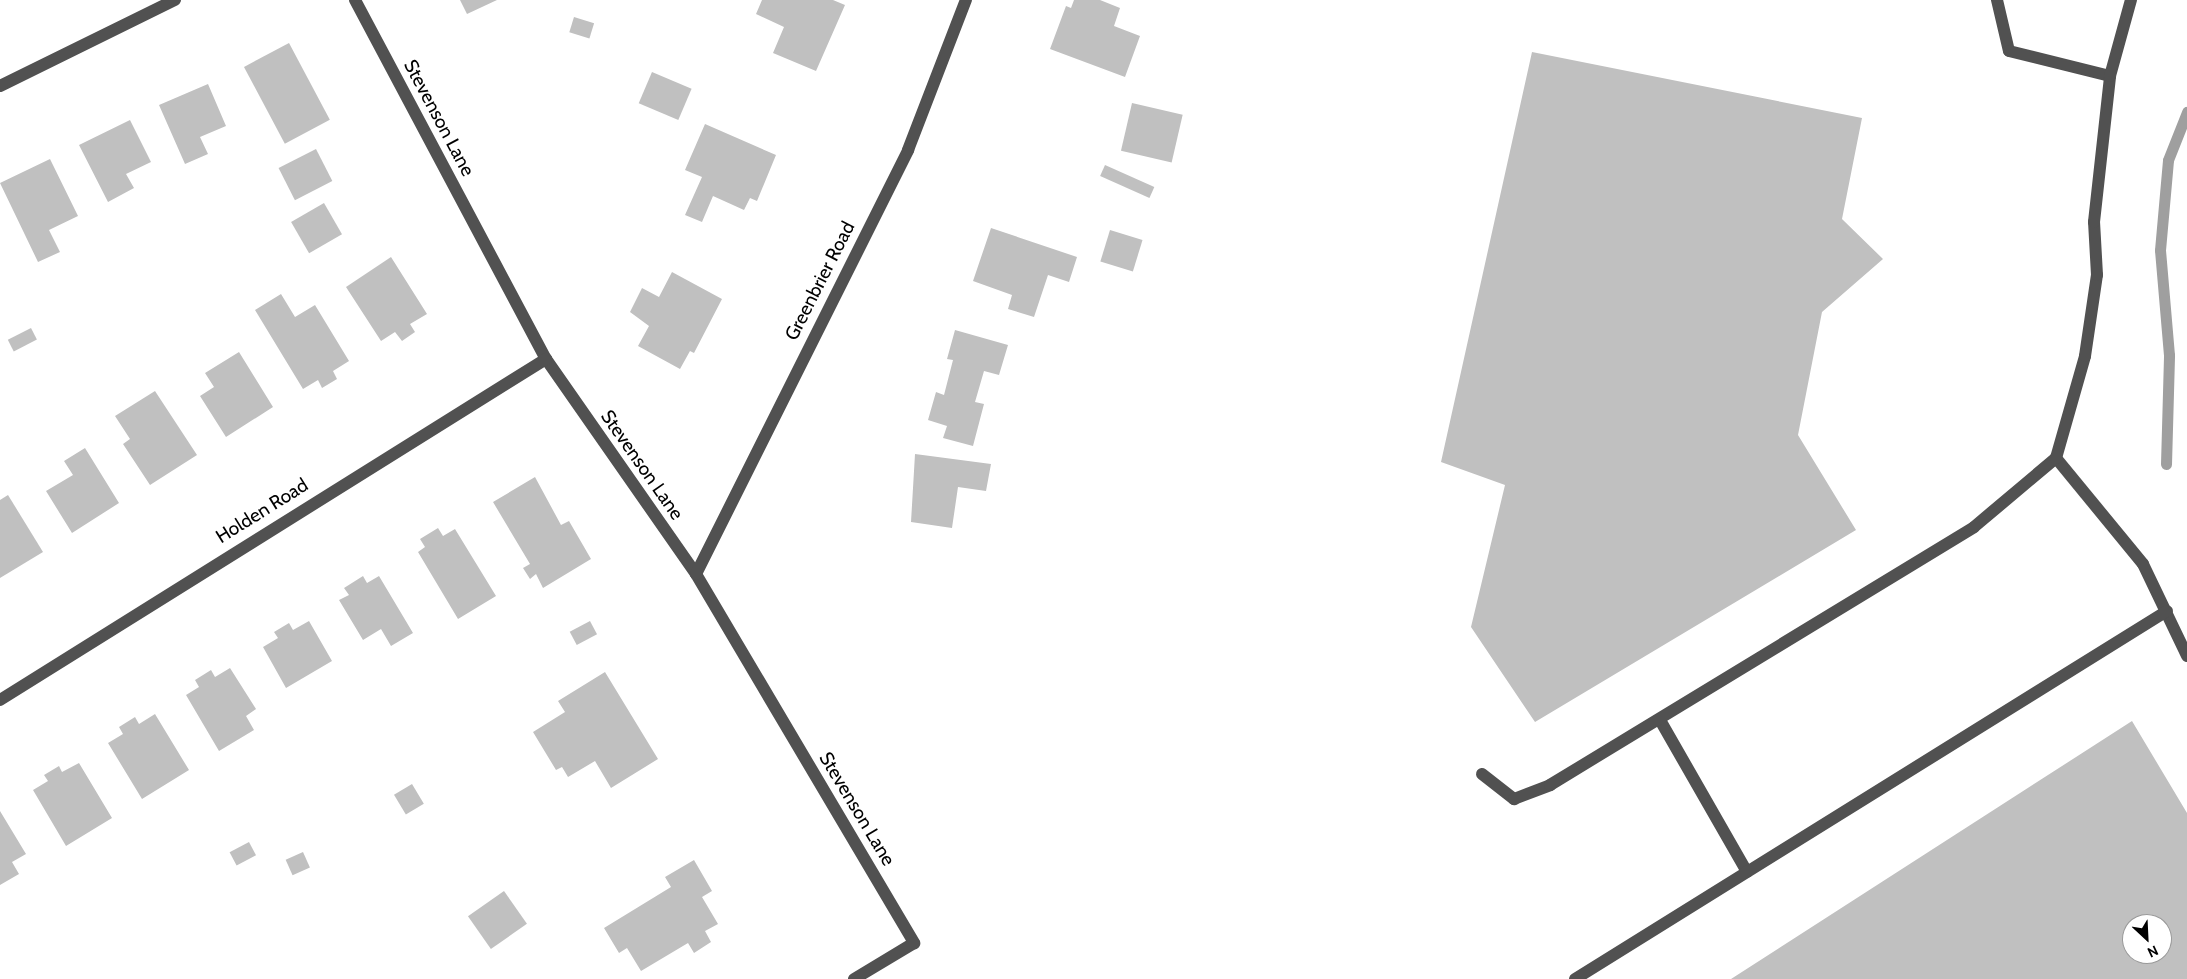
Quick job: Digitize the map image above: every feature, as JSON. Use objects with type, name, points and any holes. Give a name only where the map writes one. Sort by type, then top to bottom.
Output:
[{"type":"street","points":[[0,86],[174,0]]},
{"type":"street","name":"Stevenson Lane","points":[[355,0],[546,359],[696,574],[914,942],[854,979]]},
{"type":"street","name":"Greenbrier Road","points":[[696,574],[908,150],[966,0]]},
{"type":"street","points":[[1997,0],[2009,50],[2110,76]]},
{"type":"street","points":[[1482,774],[1514,798],[1550,785],[1660,720],[1974,527],[2056,458],[2085,356],[2097,275],[2094,222],[2110,76],[2131,0]]},
{"type":"street","name":"Holden Road","points":[[0,700],[546,359]]},
{"type":"street","points":[[2056,458],[2143,564],[2187,656]]},
{"type":"street","points":[[1575,979],[2167,611]]},
{"type":"street","points":[[1660,720],[1747,872]]},
{"type":"building","points":[[460,0],[497,0],[467,14]]},
{"type":"building","points":[[762,0],[833,0],[845,5],[816,71],[773,53],[784,27],[756,14]]},
{"type":"building","points":[[1074,0],[1100,0],[1120,8],[1114,26],[1140,36],[1125,77],[1050,49],[1066,6],[1071,8]]},
{"type":"building","points":[[574,17],[594,23],[589,38],[569,32]]},
{"type":"building","points":[[289,43],[330,120],[285,144],[244,67]]},
{"type":"building","points":[[1532,52],[1862,118],[1842,219],[1883,259],[1822,312],[1798,435],[1856,530],[1535,722],[1471,627],[1505,485],[1441,462]]},
{"type":"building","points":[[652,72],[692,89],[678,120],[639,103]]},
{"type":"building","points":[[208,84],[226,126],[200,137],[208,154],[185,164],[159,105]]},
{"type":"building","points":[[1132,103],[1183,115],[1172,162],[1121,151]]},
{"type":"building","points":[[130,120],[151,162],[126,174],[134,188],[108,202],[79,145]]},
{"type":"building","points":[[705,124],[776,155],[757,201],[750,198],[744,210],[713,196],[702,222],[685,215],[702,177],[685,170]]},
{"type":"building","points":[[316,149],[332,181],[295,200],[279,168]]},
{"type":"building","points":[[50,159],[78,216],[49,230],[60,252],[38,262],[0,183]]},
{"type":"building","points":[[1105,165],[1154,187],[1149,198],[1100,176]]},
{"type":"building","points":[[324,203],[342,234],[309,253],[291,222]]},
{"type":"building","points":[[991,228],[1077,257],[1069,282],[1048,275],[1034,317],[1008,309],[1012,295],[973,281]]},
{"type":"building","points":[[1110,230],[1143,240],[1133,271],[1100,262]]},
{"type":"building","points":[[391,257],[427,314],[410,324],[415,332],[402,341],[395,332],[381,341],[346,287]]},
{"type":"building","points":[[672,272],[722,299],[694,353],[690,351],[680,369],[638,346],[649,326],[630,312],[642,288],[659,297]]},
{"type":"building","points":[[281,294],[295,317],[315,305],[349,361],[333,371],[337,379],[322,388],[318,380],[303,389],[255,310]]},
{"type":"building","points":[[31,328],[37,340],[14,351],[8,340]]},
{"type":"building","points":[[955,330],[1008,345],[999,375],[984,371],[975,402],[984,404],[973,446],[943,438],[947,426],[928,420],[936,392],[944,395],[953,360],[947,359]]},
{"type":"building","points":[[239,352],[273,407],[226,437],[200,396],[214,387],[205,373]]},
{"type":"building","points":[[155,391],[197,455],[150,485],[123,444],[130,439],[115,416]]},
{"type":"building","points":[[85,448],[119,503],[72,533],[46,491],[73,475],[64,461]]},
{"type":"building","points":[[915,454],[991,464],[986,491],[958,487],[952,528],[911,522]]},
{"type":"building","points":[[535,477],[561,525],[569,521],[591,559],[543,588],[536,574],[530,579],[523,568],[530,564],[493,502]]},
{"type":"building","points":[[8,495],[43,552],[0,578],[0,500]]},
{"type":"building","points":[[438,528],[443,536],[455,529],[496,596],[458,619],[418,552],[425,547],[420,539]]},
{"type":"building","points":[[363,576],[367,583],[379,576],[413,633],[391,646],[381,629],[363,640],[339,600],[349,595],[344,588]]},
{"type":"building","points":[[309,621],[332,661],[286,688],[263,647],[278,638],[274,632],[289,623],[293,630]]},
{"type":"building","points":[[590,621],[597,634],[577,645],[570,632]]},
{"type":"building","points":[[230,668],[256,709],[246,716],[254,730],[219,751],[186,695],[199,687],[195,680],[211,670],[215,677]]},
{"type":"building","points":[[605,672],[658,759],[611,788],[595,761],[568,777],[562,767],[556,770],[533,732],[565,712],[558,701]]},
{"type":"building","points":[[155,714],[189,770],[142,799],[108,743],[123,734],[119,727],[135,717],[139,724]]},
{"type":"building","points":[[2132,721],[2187,813],[2187,979],[1731,979]]},
{"type":"building","points":[[79,763],[112,818],[66,846],[33,790],[48,781],[44,775],[59,766],[62,772]]},
{"type":"building","points":[[412,784],[424,804],[406,815],[394,795]]},
{"type":"building","points":[[0,811],[26,854],[12,862],[19,874],[0,885]]},
{"type":"building","points":[[249,842],[256,855],[237,866],[230,852]]},
{"type":"building","points":[[303,852],[310,868],[293,875],[286,860]]},
{"type":"building","points":[[694,860],[712,891],[702,897],[718,924],[705,931],[711,942],[694,953],[688,943],[641,971],[627,948],[619,953],[604,928],[671,887],[665,877]]},
{"type":"building","points":[[504,891],[527,924],[491,949],[468,916]]},
{"type":"waterway","points":[[2166,464],[2169,355],[2160,250],[2168,160],[2187,112]]}]
